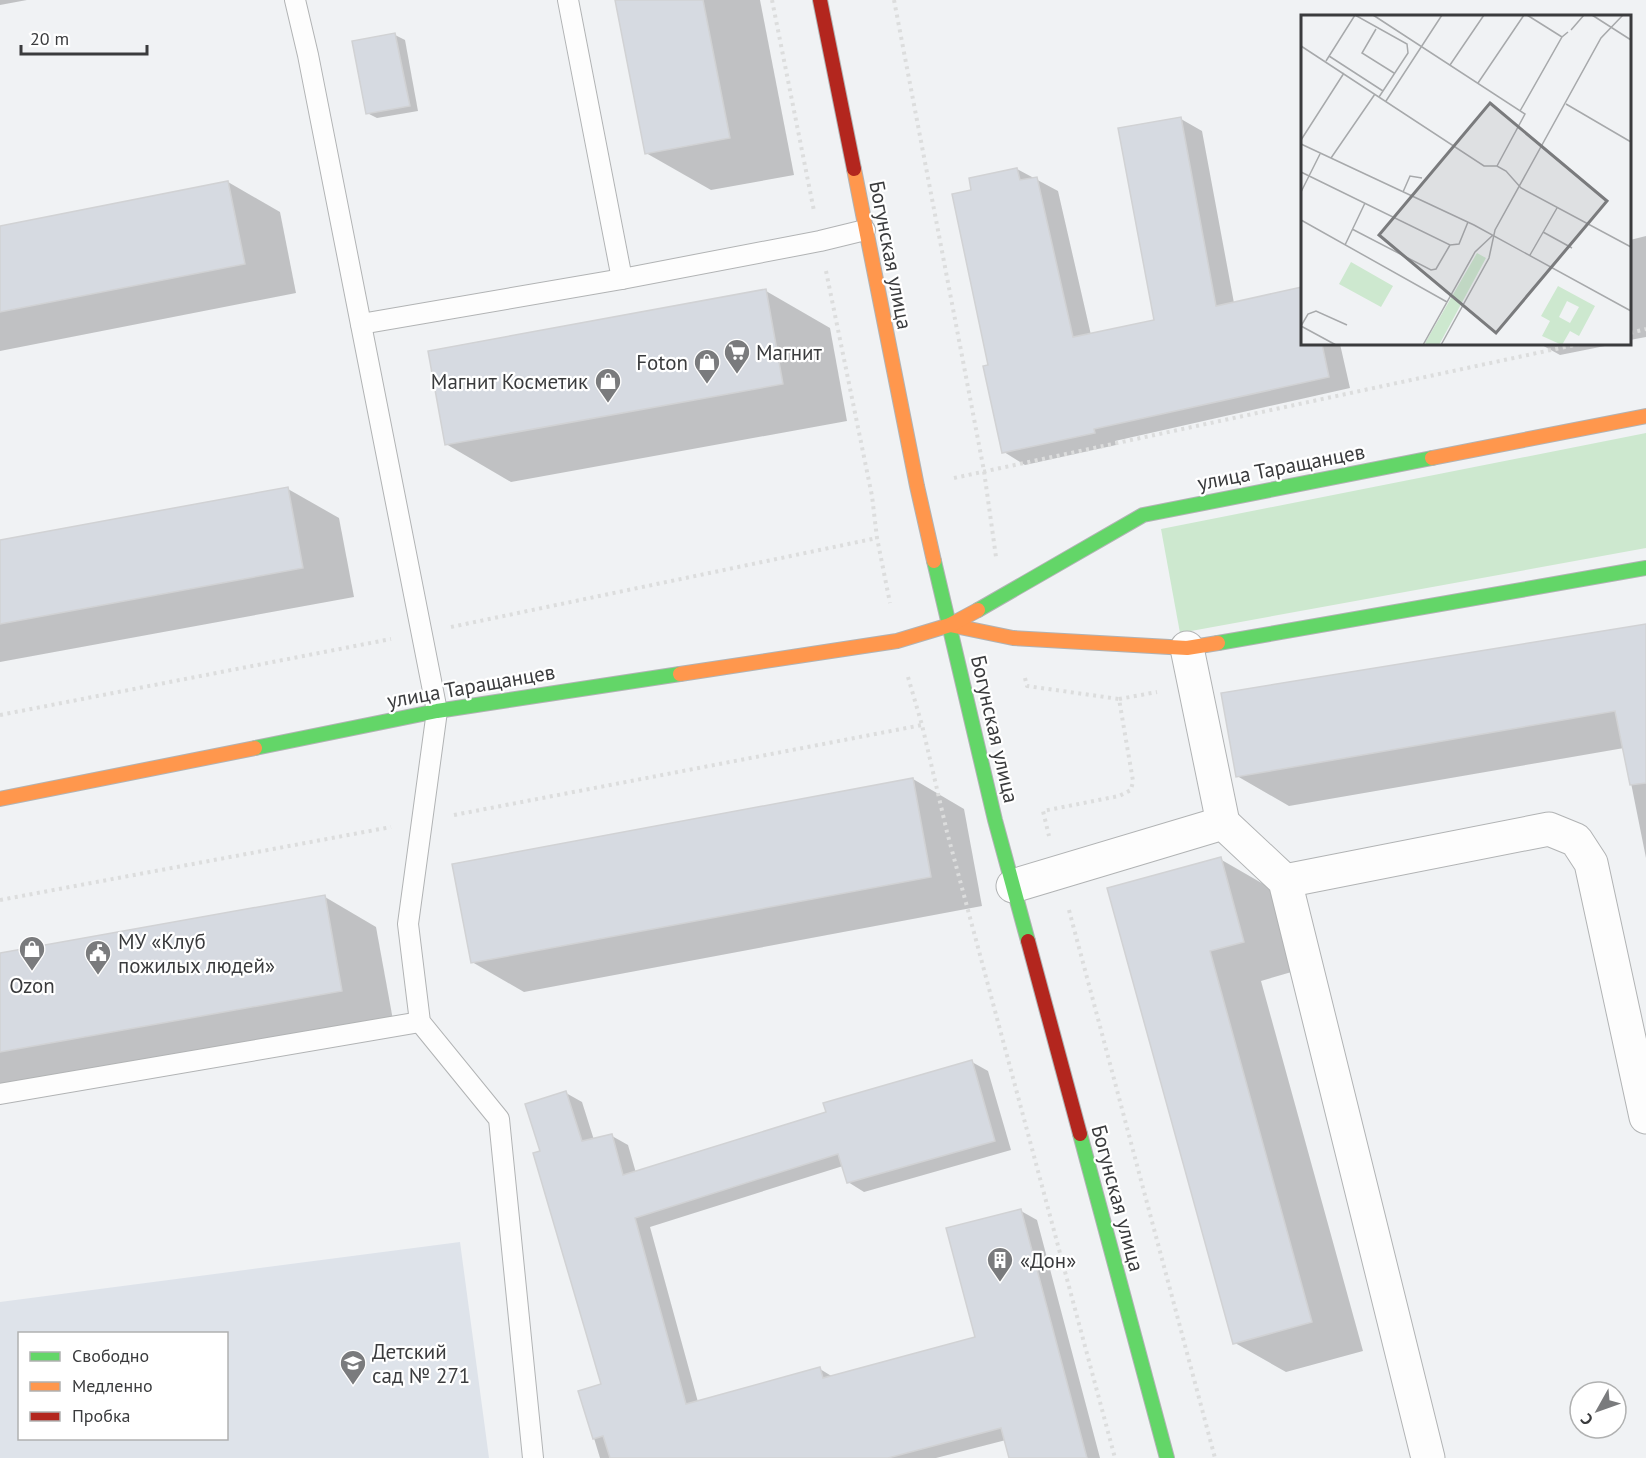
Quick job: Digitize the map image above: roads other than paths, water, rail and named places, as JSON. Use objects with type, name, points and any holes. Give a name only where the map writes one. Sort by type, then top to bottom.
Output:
[{"type":"street","name":"Богунская улица","points":[[820,0],[917,486],[995,820],[1167,1458]]},
{"type":"street","name":"улица Таращанцев","points":[[0,799],[437,711],[897,641],[950,625],[1143,516],[1646,416]]},
{"type":"street","name":"улица Таращанцев","points":[[950,625],[1013,638],[1186,648],[1646,568]]},
{"type":"street","points":[[1186,648],[1223,823],[1284,881],[1428,1458]]},
{"type":"street","points":[[1013,885],[1223,823]]},
{"type":"street","points":[[1284,881],[1549,830],[1576,840],[1591,863],[1646,1117]]},
{"type":"lane","points":[[295,0],[437,711],[408,924],[420,1022],[499,1119],[533,1458]]},
{"type":"lane","points":[[568,0],[622,279]]},
{"type":"lane","points":[[361,324],[622,279],[820,241],[865,230]]},
{"type":"lane","points":[[0,1094],[420,1022]]},
{"type":"place","name":"Магнит","points":[[737,375]]},
{"type":"place","name":"Foton","points":[[707,385]]},
{"type":"place","name":"Магнит Косметик","points":[[608,404]]},
{"type":"place","name":"Ozon","points":[[32,972]]},
{"type":"place","name":"МУ «Клуб пожилых людей»","points":[[98,976]]},
{"type":"place","name":"«Дон»","points":[[1000,1283]]},
{"type":"place","name":"Детский сад № 271","points":[[353,1386]]}]
